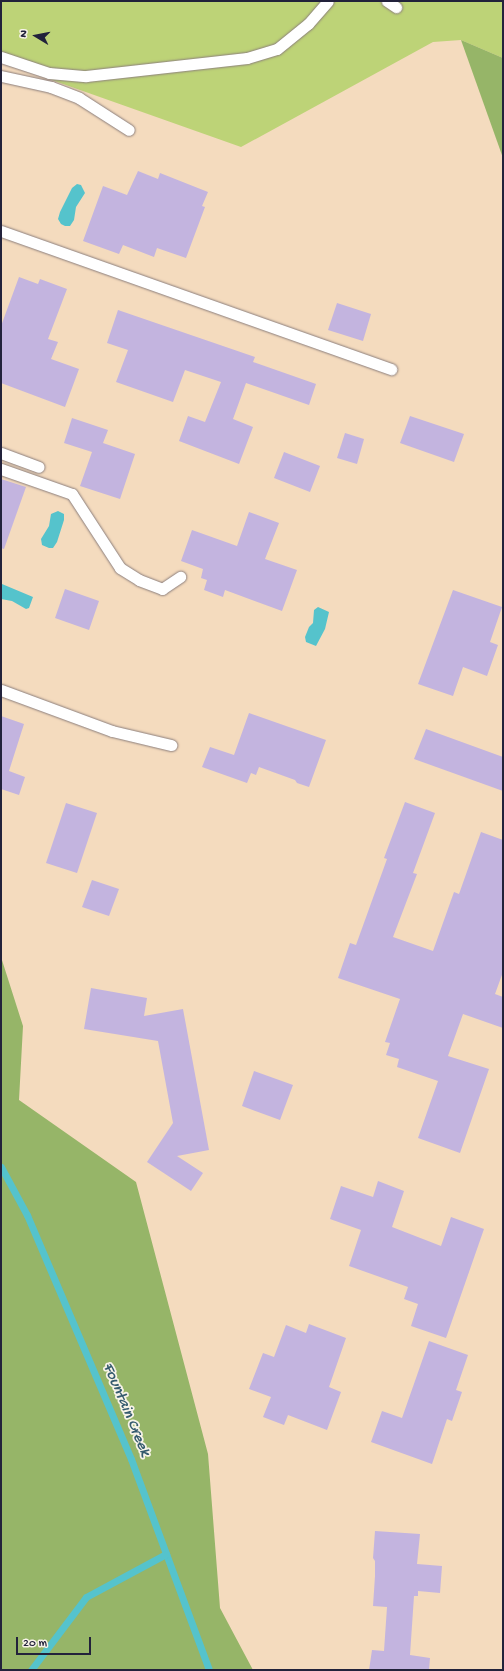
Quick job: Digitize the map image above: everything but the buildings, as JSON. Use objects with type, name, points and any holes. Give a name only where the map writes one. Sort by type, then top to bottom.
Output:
[{"type":"lane","points":[[1,57],[49,73],[86,76],[247,58],[277,49],[308,24],[328,1]]},
{"type":"lane","points":[[1,76],[51,88],[79,98],[129,130]]},
{"type":"lane","points":[[1,231],[391,368]]},
{"type":"lane","points":[[1,453],[39,467]]},
{"type":"lane","points":[[1,469],[72,494],[120,568],[139,580],[162,588],[180,577]]},
{"type":"lane","points":[[1,690],[112,731],[171,745]]},
{"type":"green space","points":[[1,1],[503,1],[503,58],[461,40],[433,42],[241,147],[1,62]]},
{"type":"green space","points":[[461,40],[503,58],[503,158]]},
{"type":"green space","points":[[1,957],[23,1026],[19,1100],[136,1182],[208,1454],[220,1608],[253,1670],[1,1670]]},
{"type":"water","points":[[77,184],[81,185],[85,193],[76,207],[74,220],[70,226],[65,226],[61,224],[58,219],[60,212],[72,188]]},
{"type":"water","points":[[58,511],[64,514],[64,520],[57,542],[53,548],[49,548],[42,545],[41,539],[49,526],[51,514]]},
{"type":"water","points":[[2,584],[33,597],[29,608],[26,609],[12,601],[1,599]]},
{"type":"water","points":[[318,607],[329,612],[325,629],[316,646],[306,642],[305,637],[309,627],[313,623],[314,610]]},
{"type":"waterway","name":"Fountain Creek","points":[[1,1167],[27,1215],[131,1459],[209,1670]]},
{"type":"waterway","points":[[31,1670],[86,1597],[166,1554]]}]
